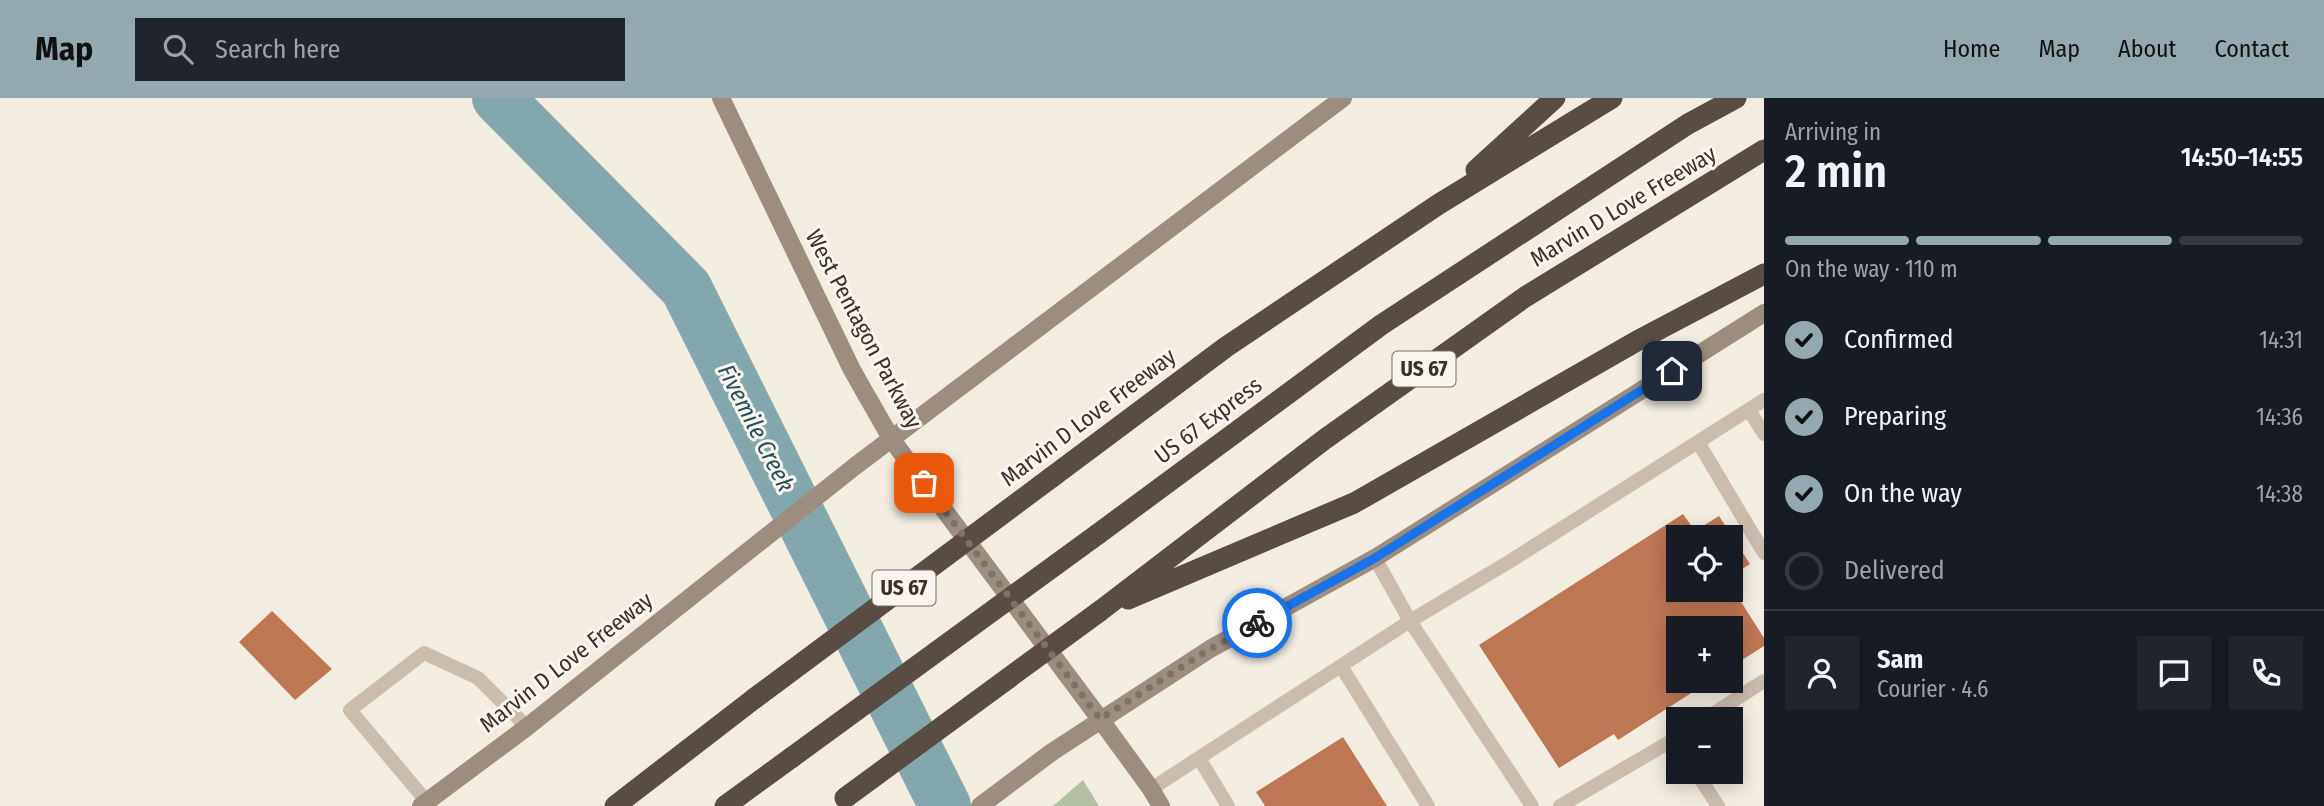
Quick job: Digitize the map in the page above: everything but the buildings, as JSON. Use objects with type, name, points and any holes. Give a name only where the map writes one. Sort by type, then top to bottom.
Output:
[{"type":"highway","points":[[1440,204],[1555,98]]},
{"type":"highway","name":"Marvin D Love Freeway","points":[[615,806],[755,698],[1226,347],[1440,204],[1612,98]]},
{"type":"highway","name":"US 67 Express","points":[[725,806],[1381,325],[1688,124],[1737,98]]},
{"type":"highway","name":"Marvin D Love Freeway","points":[[840,802],[1100,611],[1325,439],[1525,297],[1764,150]]},
{"type":"highway","points":[[1100,611],[1354,503],[1637,341],[1764,274]]},
{"type":"main road","name":"West Pentagon Parkway","points":[[721,98],[852,370],[892,440],[1100,719],[1161,806]]},
{"type":"main road","name":"Marvin D Love Freeway","points":[[424,804],[527,727],[854,467],[1343,98]]},
{"type":"main road","points":[[980,806],[1100,719],[1210,649],[1375,558],[1764,313]]},
{"type":"lane","points":[[1151,789],[1410,621],[1512,560],[1764,400]]},
{"type":"lane","points":[[1749,410],[1764,434]]},
{"type":"lane","points":[[1698,442],[1764,553]]},
{"type":"lane","points":[[1375,558],[1410,621],[1532,806]]},
{"type":"lane","points":[[424,804],[349,710],[424,653],[478,678],[527,727]]},
{"type":"lane","points":[[1341,666],[1428,806]]},
{"type":"lane","points":[[1724,707],[1764,681]]},
{"type":"lane","points":[[1560,806],[1666,745]]},
{"type":"lane","points":[[1199,758],[1228,806]]},
{"type":"lane","points":[[1704,784],[1718,806]]},
{"type":"green space","points":[[1083,780],[1099,806],[1053,806]]},
{"type":"waterway","name":"Fivemile Creek","points":[[498,98],[686,288],[945,806]]},
{"type":"way so far","points":[[924,483],[1100,719],[1210,649],[1257,623]]},
{"type":"route","points":[[1257,623],[1375,558],[1672,371]]}]
